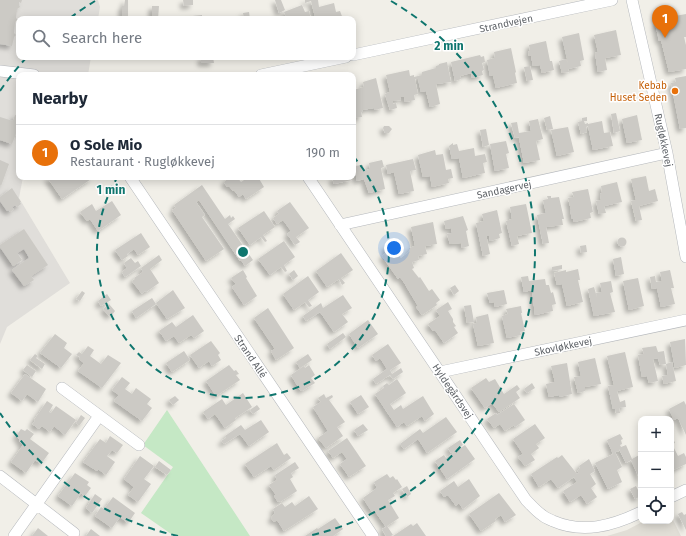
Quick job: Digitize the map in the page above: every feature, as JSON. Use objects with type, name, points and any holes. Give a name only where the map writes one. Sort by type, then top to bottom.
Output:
[{"type":"street","name":"Strandvejen","points":[[356,54],[612,0]]},
{"type":"street","name":"Rugløkkevej","points":[[632,0],[667,153],[686,256]]},
{"type":"street","points":[[275,72],[332,60]]},
{"type":"street","points":[[0,71],[16,73]]},
{"type":"street","name":"Sandagervej","points":[[340,225],[667,153]]},
{"type":"street","name":"Strand Allé","points":[[132,180],[373,536]]},
{"type":"street","name":"Hyldegårdsvej","points":[[310,180],[526,500],[542,516],[564,526],[581,528],[601,527],[638,514]]},
{"type":"street","name":"Skovløkkevej","points":[[440,372],[686,320]]},
{"type":"street","points":[[62,388],[139,445]]},
{"type":"street","points":[[14,536],[100,416]]},
{"type":"street","points":[[0,476],[74,533]]},
{"type":"street","points":[[674,496],[686,490]]},
{"type":"shaded area","points":[[0,0],[98,0],[100,7],[98,16],[16,16],[16,60],[90,60],[88,72],[16,72],[16,180],[22,180],[19,198],[70,283],[7,327],[0,344]]},
{"type":"shaded area","points":[[674,522],[681,536],[607,536],[627,530],[638,524],[674,524]]},
{"type":"green space","points":[[167,410],[250,536],[174,536],[141,513],[173,467],[143,445]]},
{"type":"building","points":[[0,0],[22,0],[21,3],[19,2],[20,7],[17,9],[14,33],[16,35],[12,46],[0,44]]},
{"type":"building","points":[[125,0],[128,0],[128,16],[122,16],[122,6],[124,6]]},
{"type":"building","points":[[183,0],[193,0],[193,5],[184,6]]},
{"type":"building","points":[[275,0],[281,0],[285,10],[279,13]]},
{"type":"building","points":[[305,0],[318,0],[319,7],[334,3],[336,12],[340,11],[342,16],[315,16],[311,1],[305,3]]},
{"type":"building","points":[[302,5],[305,12],[309,11],[310,16],[286,16],[284,12]]},
{"type":"building","points":[[152,6],[159,6],[158,16],[152,16]]},
{"type":"building","points":[[249,12],[250,16],[244,16],[243,13]]},
{"type":"building","points":[[686,14],[686,37],[684,37],[686,45],[686,69],[669,72],[655,23],[659,23],[658,19]]},
{"type":"building","points":[[616,30],[621,55],[605,58],[607,70],[598,72],[595,53],[598,52],[594,35]]},
{"type":"building","points":[[579,33],[584,60],[580,61],[581,66],[568,69],[569,72],[562,73],[559,61],[566,59],[568,63],[562,37]]},
{"type":"building","points":[[546,41],[550,61],[552,61],[554,70],[542,73],[540,65],[533,66],[531,56],[529,56],[528,52],[530,51],[529,45]]},
{"type":"building","points":[[511,48],[517,83],[496,88],[493,75],[490,76],[487,60],[495,58],[494,52]]},
{"type":"building","points":[[480,55],[481,57],[484,56],[485,62],[482,63],[484,70],[482,71],[483,75],[472,78],[471,73],[460,76],[461,79],[455,81],[451,62]]},
{"type":"building","points":[[201,60],[214,60],[214,63],[201,63]]},
{"type":"building","points":[[447,62],[451,82],[436,84],[440,104],[430,107],[426,91],[421,92],[418,79],[415,79],[418,94],[414,95],[415,100],[405,102],[404,97],[400,97],[401,100],[393,101],[393,104],[396,103],[397,108],[390,110],[385,94],[390,92],[386,75],[409,70],[410,76],[414,75],[414,77],[422,75],[422,72],[436,68],[439,64]]},
{"type":"building","points":[[530,66],[533,80],[527,81],[524,67]]},
{"type":"building","points":[[686,76],[686,128],[680,129],[671,83],[676,82],[675,78]]},
{"type":"building","points":[[376,78],[383,108],[362,110],[362,117],[356,118],[356,89],[364,87],[363,82]]},
{"type":"building","points":[[616,113],[620,131],[614,133],[611,114]]},
{"type":"building","points":[[16,115],[16,133],[12,144],[0,140],[0,117],[13,121]]},
{"type":"building","points":[[637,115],[642,140],[627,143],[622,119]]},
{"type":"building","points":[[550,116],[553,129],[547,130],[544,118]]},
{"type":"building","points":[[587,117],[587,121],[584,121],[585,124],[602,121],[604,133],[610,132],[613,146],[593,150],[588,126],[586,127],[587,132],[581,134],[578,122],[582,121],[582,118]]},
{"type":"building","points":[[538,119],[543,139],[536,141],[540,160],[524,163],[519,137],[515,138],[511,123],[517,122],[519,133],[531,131],[529,121]]},
{"type":"building","points":[[384,126],[389,126],[392,129],[389,133],[385,133],[383,128]]},
{"type":"building","points":[[568,127],[574,152],[557,156],[551,130]]},
{"type":"building","points":[[486,129],[489,145],[483,147],[480,130]]},
{"type":"building","points":[[506,141],[509,153],[506,154],[509,168],[495,171],[490,144]]},
{"type":"building","points":[[453,143],[453,145],[457,144],[459,151],[474,148],[475,156],[485,154],[487,162],[483,163],[485,173],[463,178],[459,158],[452,159],[449,146]]},
{"type":"building","points":[[435,150],[436,155],[443,154],[446,170],[451,169],[453,178],[448,179],[449,183],[432,187],[430,176],[423,177],[418,155]]},
{"type":"building","points":[[413,159],[416,170],[410,171],[414,191],[399,194],[394,172],[388,174],[386,165]]},
{"type":"building","points":[[0,160],[9,164],[1,186],[0,185]]},
{"type":"building","points":[[382,160],[384,167],[381,168],[385,189],[369,193],[364,179],[357,181],[356,166],[363,165],[364,171],[370,169],[369,163]]},
{"type":"building","points":[[646,176],[649,191],[655,189],[658,201],[639,206],[642,220],[636,221],[631,201],[636,200],[631,179]]},
{"type":"building","points":[[49,180],[90,180],[62,199]]},
{"type":"building","points":[[226,180],[239,180],[241,182],[244,180],[260,180],[264,187],[246,199],[243,194],[239,197],[234,190],[233,191],[229,186],[227,187],[224,182]]},
{"type":"building","points":[[333,180],[352,180],[334,184]]},
{"type":"building","points":[[617,182],[622,202],[604,206],[606,213],[599,214],[596,201],[601,200],[601,186]]},
{"type":"building","points":[[202,185],[225,219],[230,215],[231,218],[233,216],[235,219],[228,224],[253,260],[245,266],[241,260],[240,261],[199,200],[196,202],[205,215],[202,217],[224,249],[206,261],[172,210],[176,208],[174,205]]},
{"type":"building","points":[[12,188],[21,204],[17,207],[16,205],[12,207],[14,209],[10,212],[9,210],[7,211],[0,201],[0,197]]},
{"type":"building","points":[[588,189],[593,212],[590,213],[591,218],[574,222],[572,219],[568,198],[574,197],[572,192]]},
{"type":"building","points":[[547,196],[551,196],[551,198],[559,197],[564,219],[562,219],[563,225],[546,227],[549,243],[543,244],[537,215],[546,213],[543,200],[548,199]]},
{"type":"building","points":[[112,201],[121,215],[98,231],[90,219],[87,221],[80,212],[92,204],[96,211]]},
{"type":"building","points":[[290,202],[309,228],[296,237],[300,242],[295,245],[287,234],[291,231],[283,220],[277,224],[273,218],[279,214],[277,211]]},
{"type":"building","points":[[526,204],[532,233],[517,236],[519,244],[512,246],[506,221],[512,219],[510,207]]},
{"type":"building","points":[[497,210],[502,233],[499,234],[500,238],[490,241],[489,236],[486,234],[490,254],[483,256],[476,223],[484,221],[482,214]]},
{"type":"building","points":[[264,211],[275,227],[263,235],[267,241],[265,242],[261,237],[250,245],[238,228]]},
{"type":"building","points":[[463,216],[468,230],[466,231],[469,246],[462,248],[461,243],[450,244],[447,234],[452,233],[451,228],[446,229],[444,221]]},
{"type":"building","points":[[433,222],[437,244],[425,246],[427,254],[418,256],[419,260],[412,262],[414,268],[412,269],[419,278],[420,277],[429,291],[432,289],[440,300],[436,303],[437,305],[422,315],[416,307],[418,306],[403,281],[400,277],[398,279],[382,256],[387,252],[384,248],[396,240],[399,245],[394,249],[395,250],[398,248],[402,254],[399,256],[401,258],[410,251],[409,248],[415,246],[411,227]]},
{"type":"building","points":[[24,229],[48,265],[31,276],[34,280],[24,286],[12,270],[29,258],[27,254],[24,249],[17,253],[22,260],[13,266],[0,245]]},
{"type":"building","points":[[141,233],[150,247],[138,255],[134,249],[122,260],[115,250]]},
{"type":"building","points":[[620,238],[624,238],[626,242],[624,246],[620,246],[618,244],[618,240]]},
{"type":"building","points":[[284,241],[295,257],[284,265],[287,271],[285,272],[281,267],[270,275],[258,259]]},
{"type":"building","points":[[586,245],[587,252],[581,253],[580,246]]},
{"type":"building","points":[[341,253],[353,270],[341,278],[345,283],[342,285],[339,279],[327,287],[316,271]]},
{"type":"building","points":[[159,255],[162,260],[150,269],[159,283],[142,294],[132,281],[143,272],[141,268]]},
{"type":"building","points":[[621,257],[624,274],[616,276],[613,259]]},
{"type":"building","points":[[131,258],[135,263],[138,261],[141,266],[125,277],[122,272],[127,268],[124,263]]},
{"type":"building","points":[[562,265],[562,269],[552,271],[552,267]]},
{"type":"building","points":[[578,269],[580,280],[578,280],[583,302],[567,306],[562,284],[557,285],[554,273]]},
{"type":"building","points":[[243,270],[257,296],[244,305],[232,287],[236,284],[231,278]]},
{"type":"building","points":[[294,270],[298,276],[293,280],[289,274]]},
{"type":"building","points":[[670,270],[674,288],[671,288],[675,304],[661,307],[657,288],[652,289],[650,277],[655,276],[656,282],[662,281],[660,272]]},
{"type":"building","points":[[308,276],[319,292],[308,300],[312,306],[309,307],[305,302],[294,310],[283,294]]},
{"type":"building","points":[[528,276],[529,281],[545,279],[546,285],[549,285],[551,293],[553,292],[556,304],[552,305],[553,311],[535,315],[532,290],[524,292],[521,277]]},
{"type":"building","points":[[638,278],[644,306],[629,310],[623,281]]},
{"type":"building","points":[[611,281],[613,292],[610,293],[615,312],[594,316],[588,289],[594,287],[598,301],[596,293],[602,292],[600,283]]},
{"type":"building","points":[[455,285],[459,291],[454,295],[450,288]]},
{"type":"building","points":[[173,290],[185,308],[167,319],[156,303]]},
{"type":"building","points":[[504,290],[507,304],[495,307],[494,302],[490,303],[487,293]]},
{"type":"building","points":[[82,291],[85,293],[80,301],[76,299]]},
{"type":"building","points":[[107,294],[111,300],[101,306],[98,301]]},
{"type":"building","points":[[343,295],[352,308],[342,314],[348,322],[334,332],[320,312],[306,321],[303,316],[321,303],[323,308]]},
{"type":"building","points":[[152,298],[156,304],[136,318],[132,311]]},
{"type":"building","points":[[448,302],[452,309],[448,311],[453,319],[456,326],[454,327],[458,333],[444,343],[435,330],[433,331],[428,324],[440,316],[436,310]]},
{"type":"building","points":[[109,304],[115,311],[112,315],[110,315],[110,317],[103,309]]},
{"type":"building","points":[[471,305],[474,322],[467,323],[464,306]]},
{"type":"building","points":[[521,306],[525,331],[520,332],[521,335],[507,338],[502,316],[508,314],[506,309]]},
{"type":"building","points":[[268,308],[294,348],[276,360],[271,351],[275,349],[254,318]]},
{"type":"building","points":[[488,314],[494,343],[478,346],[473,324],[477,323],[476,317]]},
{"type":"building","points":[[193,315],[204,331],[194,338],[191,335],[179,343],[174,336],[166,341],[159,331],[172,322],[176,327]]},
{"type":"building","points":[[368,320],[378,334],[358,348],[349,334]]},
{"type":"building","points":[[343,333],[346,337],[330,349],[327,344]]},
{"type":"building","points":[[55,334],[67,343],[64,348],[72,354],[61,368],[40,353]]},
{"type":"building","points":[[685,339],[686,365],[675,368],[670,342]]},
{"type":"building","points":[[211,341],[220,353],[218,355],[221,360],[212,366],[209,361],[199,368],[190,355]]},
{"type":"building","points":[[388,344],[401,363],[390,370],[392,374],[401,368],[403,372],[393,379],[390,375],[376,384],[373,379],[387,369],[380,358],[376,361],[372,355]]},
{"type":"building","points":[[88,346],[94,350],[90,356],[101,364],[108,355],[121,363],[102,388],[78,371],[84,363],[79,359],[80,357],[76,355],[79,352],[82,354]]},
{"type":"building","points":[[656,346],[658,352],[664,351],[666,364],[660,365],[658,358],[653,359],[658,381],[649,383],[647,376],[642,377],[638,355],[644,354],[642,348]]},
{"type":"building","points":[[184,351],[190,360],[172,372],[166,363]]},
{"type":"building","points":[[625,352],[633,387],[617,391],[620,402],[625,400],[626,407],[619,408],[620,413],[616,413],[615,409],[613,409],[608,386],[614,385],[607,356]]},
{"type":"building","points":[[35,354],[38,356],[36,358],[45,364],[42,369],[30,360]]},
{"type":"building","points":[[308,354],[312,360],[300,368],[296,362]]},
{"type":"building","points":[[595,358],[601,384],[585,387],[585,391],[578,393],[574,377],[581,376],[578,362]]},
{"type":"building","points":[[672,362],[676,381],[664,384],[662,376],[668,375],[666,364]]},
{"type":"building","points":[[567,363],[572,394],[559,397],[559,395],[549,397],[546,384],[555,382],[551,366]]},
{"type":"building","points":[[27,365],[36,371],[32,377],[23,370]]},
{"type":"building","points":[[229,365],[239,374],[236,375],[240,380],[216,396],[206,381]]},
{"type":"building","points":[[309,365],[315,375],[311,378],[315,383],[302,391],[291,375],[304,366],[305,368]]},
{"type":"building","points":[[25,374],[46,389],[38,402],[27,394],[22,401],[11,393]]},
{"type":"building","points":[[122,377],[130,383],[125,389],[132,394],[136,388],[151,399],[147,404],[152,408],[142,421],[114,401],[119,395],[112,390]]},
{"type":"building","points":[[486,378],[489,382],[495,379],[504,394],[517,385],[520,389],[516,392],[520,398],[499,412],[492,403],[485,408],[471,388]]},
{"type":"building","points":[[397,379],[406,393],[390,404],[394,410],[401,405],[403,409],[423,396],[434,414],[425,421],[422,416],[407,426],[404,422],[397,427],[375,394],[384,388],[383,386],[387,383],[389,385]]},
{"type":"building","points":[[532,383],[535,388],[527,393],[524,389]]},
{"type":"building","points":[[243,393],[252,407],[235,418],[236,420],[225,428],[215,414],[208,419],[203,412],[222,399],[226,405]]},
{"type":"building","points":[[324,394],[326,398],[332,395],[333,397],[329,400],[345,422],[337,427],[343,436],[326,448],[318,438],[328,431],[313,407],[321,402],[318,398]]},
{"type":"building","points":[[361,395],[369,407],[358,414],[350,402]]},
{"type":"building","points":[[175,396],[179,400],[173,405],[169,400]]},
{"type":"building","points":[[47,401],[53,405],[49,412],[51,413],[56,406],[76,420],[65,435],[54,426],[50,432],[42,426],[39,429],[32,424]]},
{"type":"building","points":[[684,401],[686,405],[686,435],[678,418],[674,420],[674,416],[672,416],[669,409]]},
{"type":"building","points":[[514,404],[525,420],[515,427],[514,425],[505,431],[500,424],[494,428],[487,419],[496,413],[497,415]]},
{"type":"building","points":[[257,405],[260,409],[253,414],[250,410]]},
{"type":"building","points":[[81,415],[85,418],[79,426],[76,423]]},
{"type":"building","points":[[446,417],[457,432],[427,453],[418,439],[404,449],[400,444],[420,429],[423,433]]},
{"type":"building","points":[[261,420],[269,432],[249,446],[240,434],[224,444],[221,441],[226,438],[225,436],[241,425],[245,430]]},
{"type":"building","points":[[363,424],[368,430],[358,436],[354,430]]},
{"type":"building","points":[[535,424],[545,438],[536,444],[539,448],[531,454],[535,460],[525,466],[518,457],[523,454],[513,439]]},
{"type":"building","points":[[21,429],[25,431],[27,429],[34,434],[30,439],[49,453],[41,464],[35,460],[26,473],[11,462],[23,445],[16,436]]},
{"type":"building","points":[[620,434],[623,439],[621,440],[621,447],[626,445],[632,459],[638,456],[638,475],[631,460],[626,463],[619,449],[619,451],[615,452],[622,467],[617,470],[622,482],[608,489],[595,463],[613,454],[607,440]]},
{"type":"building","points":[[110,436],[123,445],[117,453],[112,450],[107,456],[115,462],[106,475],[98,469],[97,471],[83,462],[100,439],[106,443]]},
{"type":"building","points":[[347,438],[366,466],[349,477],[340,464],[347,459],[342,452],[333,458],[328,451]]},
{"type":"building","points":[[460,440],[463,445],[451,453],[448,448]]},
{"type":"building","points":[[277,443],[284,455],[287,453],[291,458],[274,470],[271,466],[254,477],[245,464]]},
{"type":"building","points":[[465,445],[475,459],[447,479],[435,461],[444,455],[446,458]]},
{"type":"building","points":[[674,448],[678,456],[684,453],[686,457],[686,464],[674,470]]},
{"type":"building","points":[[562,455],[577,474],[579,473],[577,471],[580,468],[579,466],[589,459],[595,471],[590,474],[596,484],[591,488],[597,497],[587,504],[581,495],[570,502],[563,491],[577,482],[574,477],[558,488],[551,479],[539,487],[531,474]]},
{"type":"building","points":[[140,456],[154,466],[144,479],[151,484],[138,502],[128,495],[134,487],[124,479]]},
{"type":"building","points":[[159,461],[171,470],[167,475],[155,467]]},
{"type":"building","points":[[295,462],[299,468],[291,473],[293,477],[290,479],[297,491],[278,502],[274,496],[276,495],[269,485],[277,480],[275,475]]},
{"type":"building","points":[[75,473],[89,482],[87,485],[91,488],[85,496],[81,493],[72,506],[58,496]]},
{"type":"building","points":[[387,474],[390,478],[393,476],[396,480],[397,479],[402,487],[393,493],[395,496],[388,500],[399,518],[387,526],[393,535],[391,536],[386,536],[382,529],[386,527],[374,510],[372,512],[363,498],[377,488],[374,482]]},
{"type":"building","points":[[469,479],[480,496],[463,509],[459,503],[456,506],[448,495],[444,497],[440,491],[454,481],[458,487]]},
{"type":"building","points":[[407,486],[411,494],[407,497],[402,489]]},
{"type":"building","points":[[636,486],[638,490],[638,498],[635,499],[630,489]]},
{"type":"building","points":[[499,493],[516,515],[505,522],[501,515],[495,519],[496,521],[481,531],[469,514]]},
{"type":"building","points":[[95,494],[102,499],[92,513],[86,508]]},
{"type":"building","points":[[309,496],[318,509],[284,531],[277,520],[274,522],[271,518],[275,513],[273,509],[282,503],[285,507],[292,502],[295,506]]},
{"type":"building","points":[[113,497],[135,513],[128,523],[120,517],[112,528],[95,516],[101,507],[104,509]]},
{"type":"building","points":[[682,512],[684,515],[686,514],[686,530],[678,514]]},
{"type":"building","points":[[335,518],[343,529],[333,536],[305,536],[317,528],[318,529]]},
{"type":"building","points":[[417,523],[426,536],[393,536],[411,524],[413,526]]},
{"type":"building","points":[[38,528],[48,536],[32,536]]},
{"type":"building","points":[[91,529],[100,536],[86,536]]},
{"type":"place","name":"O Sole Mio","points":[[665,38]]},
{"type":"place","name":"Kebab Huset Seden","points":[[675,91]]}]
